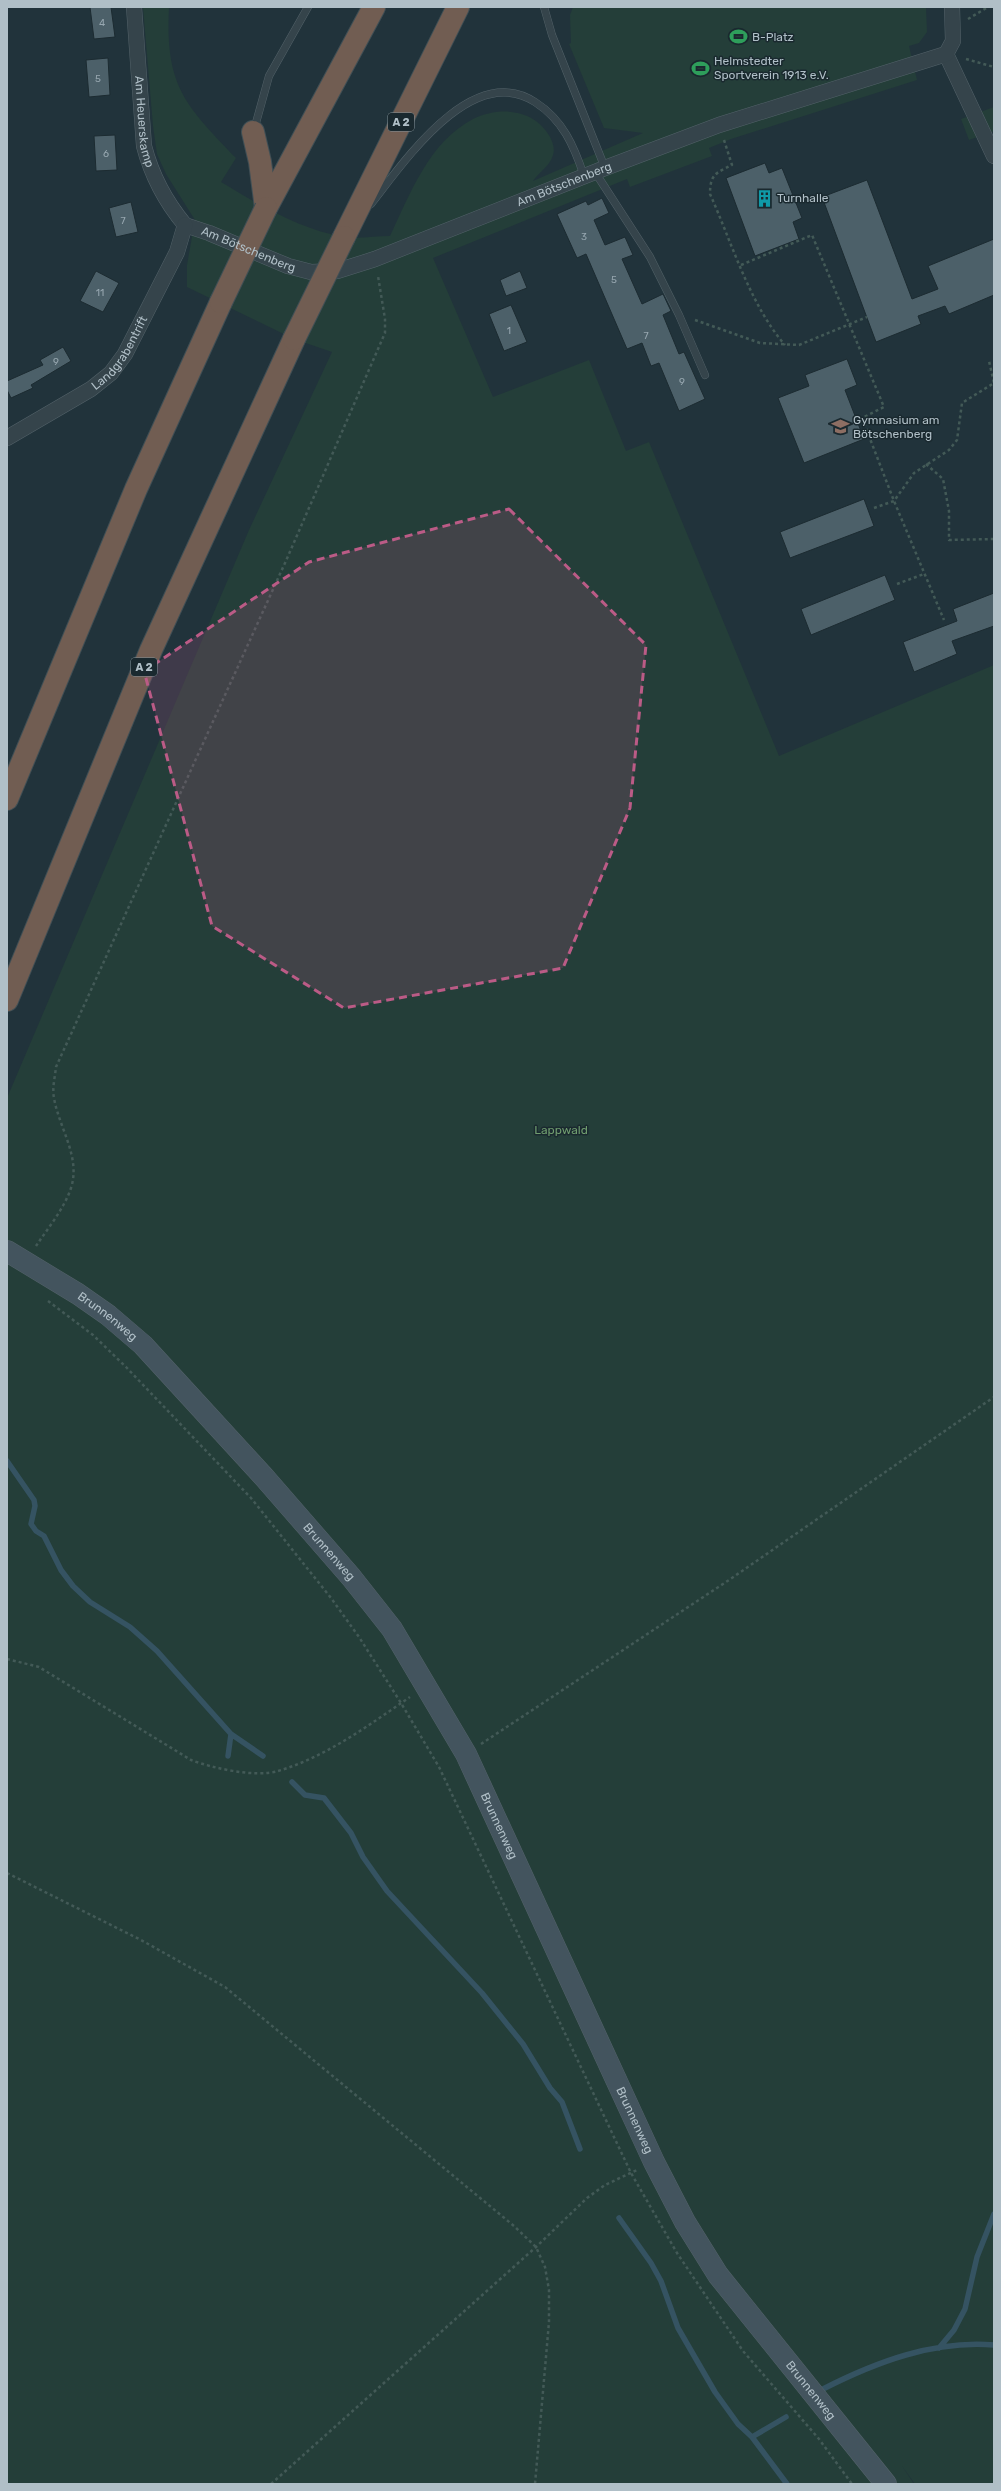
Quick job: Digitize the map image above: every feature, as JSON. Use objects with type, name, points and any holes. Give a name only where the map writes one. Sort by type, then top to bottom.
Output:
[{"type":"highway","points":[[7,799],[136,489],[221,302],[266,208],[374,7]]},
{"type":"highway","name":"A 2","points":[[7,1000],[151,650],[294,339],[458,7]]},
{"type":"highway","points":[[253,132],[260,162],[266,208]]},
{"type":"main road","name":"Brunnenweg","points":[[7,1251],[26,1261],[108,1315],[142,1345],[180,1384],[351,1577],[392,1629],[427,1685],[466,1754],[654,2162],[685,2222],[718,2275],[886,2484]]},
{"type":"street","name":"Am Heuerskamp","points":[[134,7],[144,146],[150,168],[160,190],[185,226]]},
{"type":"street","points":[[952,7],[953,41],[946,54],[994,156]]},
{"type":"street","name":"Am Bötschenberg","points":[[185,226],[209,233],[288,266],[311,272],[337,271],[375,260],[595,172],[719,125],[946,54]]},
{"type":"street","name":"Landgrabentrift","points":[[7,438],[91,389],[111,373],[125,354],[177,252],[185,226]]},
{"type":"lane","points":[[253,132],[269,76],[308,7]]},
{"type":"lane","points":[[544,7],[595,172]]},
{"type":"lane","points":[[344,237],[416,148],[441,123],[464,105],[487,95],[508,92],[528,98],[548,111],[562,125],[576,151],[595,172],[650,257],[679,315],[705,375]]},
{"type":"path","points":[[946,54],[994,67]]},
{"type":"path","points":[[719,125],[732,166],[714,174],[710,183],[710,194],[758,307],[769,326],[786,345]]},
{"type":"path","points":[[741,265],[812,235],[848,325],[884,407],[862,418],[894,501],[944,620]]},
{"type":"path","points":[[26,1261],[64,1203],[72,1187],[73,1169],[69,1145],[54,1097],[56,1068],[285,563],[385,333],[385,319],[375,260]]},
{"type":"path","points":[[679,315],[760,343],[786,345],[799,345],[867,317]]},
{"type":"path","points":[[874,508],[894,501],[914,473],[949,450],[957,440],[962,403],[994,383],[988,361]]},
{"type":"path","points":[[926,464],[943,479],[949,510],[949,540],[994,540]]},
{"type":"path","points":[[897,584],[924,574]]},
{"type":"path","points":[[44,1298],[93,1335],[126,1367],[251,1498],[331,1598],[402,1703],[439,1767],[631,2172],[605,2185],[587,2198],[536,2247],[271,2484]]},
{"type":"path","points":[[466,1754],[730,1580],[994,1396]]},
{"type":"path","points":[[7,1659],[39,1667],[191,1760],[213,1768],[244,1772],[277,1772],[314,1756],[343,1742],[427,1685]]},
{"type":"path","points":[[7,1873],[141,1940],[225,1987],[502,2216],[536,2247],[544,2266],[549,2290],[549,2322],[535,2484]]},
{"type":"highlighted area","points":[[509,509],[646,645],[630,808],[563,968],[344,1008],[212,926],[144,671],[309,562]]},
{"type":"green space","name":"Lappwald","points":[[143,7],[169,7],[170,56],[175,75],[182,92],[203,123],[236,158],[221,182],[280,215],[311,229],[328,234],[356,238],[390,236],[422,170],[433,155],[444,141],[458,129],[473,119],[483,115],[494,112],[505,112],[526,116],[543,128],[550,137],[554,148],[552,159],[533,181],[643,133],[604,128],[569,44],[571,43],[570,15],[573,7],[926,7],[927,32],[919,43],[909,46],[917,80],[731,139],[709,148],[712,156],[630,187],[627,179],[433,258],[493,397],[589,360],[626,451],[649,442],[779,756],[994,665],[994,2484],[915,2484],[902,2466],[914,2484],[7,2484],[7,1098],[249,530],[332,352],[294,339],[187,287],[187,265],[195,220],[166,174],[157,154],[153,126]]},
{"type":"green space","points":[[994,107],[994,131],[969,140],[961,119]]},
{"type":"building","points":[[90,7],[111,7],[115,37],[94,39]]},
{"type":"building","points":[[108,58],[110,95],[89,97],[86,60]]},
{"type":"building","points":[[115,135],[117,170],[96,171],[94,136]]},
{"type":"building","name":"Turnhalle","points":[[765,163],[769,173],[782,168],[802,218],[793,222],[799,239],[755,256],[726,178]]},
{"type":"building","points":[[867,180],[912,299],[938,289],[928,266],[994,239],[994,295],[949,314],[945,306],[918,316],[921,324],[876,342],[822,197]]},
{"type":"building","points":[[602,198],[609,213],[594,220],[605,245],[625,237],[633,255],[622,259],[642,304],[663,294],[671,311],[663,315],[679,354],[684,352],[705,399],[679,411],[659,363],[651,366],[642,343],[627,349],[586,254],[577,258],[557,214],[586,201],[588,205]]},
{"type":"building","points":[[131,202],[138,232],[116,237],[109,208]]},
{"type":"building","points":[[96,271],[119,283],[103,312],[80,301]]},
{"type":"building","points":[[520,271],[527,288],[506,296],[500,280]]},
{"type":"building","points":[[511,305],[527,342],[504,351],[489,314]]},
{"type":"building","points":[[63,347],[71,361],[31,385],[33,388],[11,398],[7,390],[7,381],[43,365],[40,360]]},
{"type":"building","points":[[847,359],[857,385],[845,390],[864,439],[804,463],[778,398],[809,386],[805,375]]},
{"type":"building","points":[[864,499],[874,526],[790,558],[780,532]]},
{"type":"building","points":[[885,575],[895,600],[811,635],[801,609]]},
{"type":"building","points":[[994,593],[994,626],[952,641],[957,654],[914,672],[903,642],[957,621],[953,609]]},
{"type":"waterway","points":[[7,1461],[34,1500],[35,1506],[31,1524],[36,1531],[44,1536],[61,1570],[73,1586],[90,1602],[130,1627],[157,1651],[231,1734],[263,1756]]},
{"type":"waterway","points":[[228,1756],[231,1734]]},
{"type":"waterway","points":[[292,1782],[305,1795],[324,1798],[351,1833],[363,1857],[387,1891],[482,1993],[523,2044],[550,2088],[562,2102],[580,2149]]},
{"type":"waterway","points":[[939,2348],[954,2330],[965,2309],[977,2257],[994,2214]]},
{"type":"waterway","points":[[619,2218],[651,2263],[661,2281],[678,2328],[715,2392],[738,2424],[752,2437],[786,2417]]},
{"type":"waterway","points":[[823,2389],[864,2370],[906,2355],[949,2346],[972,2344],[994,2345]]},
{"type":"waterway","points":[[752,2437],[787,2484]]},
{"type":"place","name":"B-Platz","points":[[739,37]]},
{"type":"place","name":"Helmstedter Sportverein 1913 e.V.","points":[[701,68]]},
{"type":"place","name":"Turnhalle","points":[[764,198]]},
{"type":"place","name":"Gymnasium am Bötschenberg","points":[[840,427]]}]
